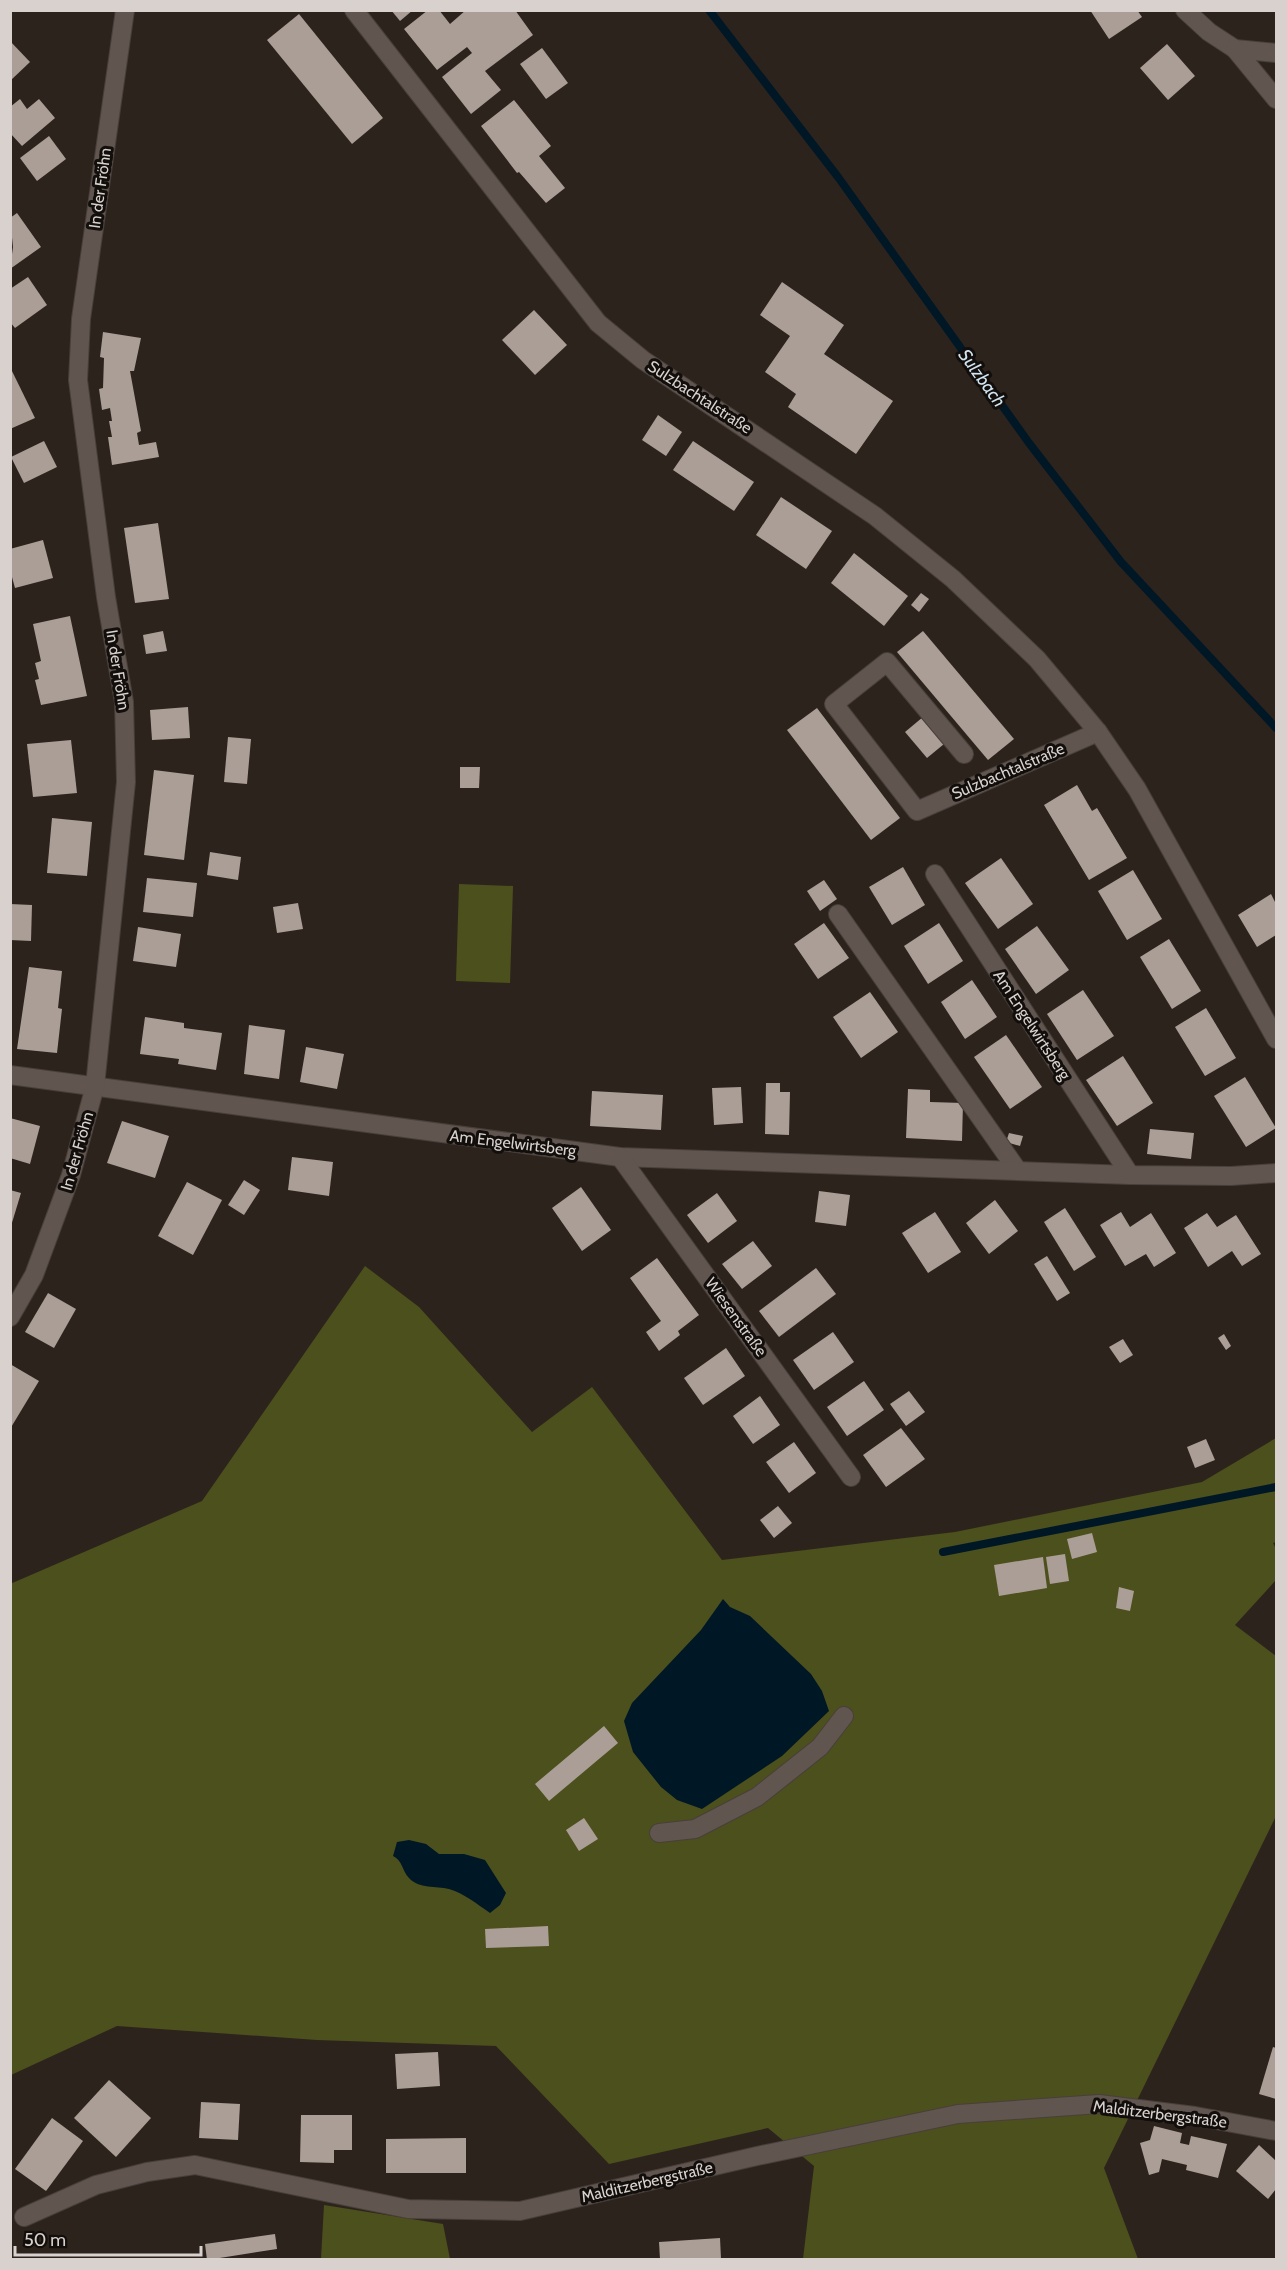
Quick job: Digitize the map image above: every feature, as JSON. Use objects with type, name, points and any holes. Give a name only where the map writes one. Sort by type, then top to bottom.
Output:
[{"type":"street","name":"In der Fröhn","points":[[10,1317],[34,1275],[67,1186],[95,1086],[126,782],[124,702],[106,597],[80,415],[78,348],[125,10]]},
{"type":"street","name":"Sulzbachtalstraße","points":[[354,10],[598,323],[643,360],[778,449],[914,546],[1037,659],[1098,732],[1137,789],[1276,1039]]},
{"type":"street","points":[[1185,10],[1209,32],[1235,49],[1276,99]]},
{"type":"street","points":[[1235,49],[1276,53]]},
{"type":"street","name":"Sulzbachtalstraße","points":[[964,754],[887,663],[834,704],[917,811],[1098,732]]},
{"type":"street","name":"Am Engelwirtsberg","points":[[935,874],[1130,1175]]},
{"type":"street","points":[[838,914],[1018,1171]]},
{"type":"street","name":"Am Engelwirtsberg","points":[[10,1075],[620,1157],[1130,1175],[1231,1176],[1276,1173]]},
{"type":"street","name":"Wiesenstraße","points":[[620,1157],[851,1477]]},
{"type":"street","points":[[659,1833],[695,1829],[757,1797],[820,1747],[844,1716]]},
{"type":"street","name":"Malditzerbergstraße","points":[[24,2217],[96,2185],[147,2172],[195,2165],[408,2209],[520,2211],[757,2156],[958,2114],[1099,2104],[1195,2116],[1276,2131]]},
{"type":"green space","points":[[459,884],[513,886],[510,983],[456,981]]},
{"type":"green space","points":[[365,1266],[419,1307],[532,1432],[592,1387],[722,1560],[955,1532],[1202,1482],[1276,1438],[1276,1542],[1273,1543],[1276,1549],[1276,1580],[1235,1625],[1276,1656],[1276,1816],[1104,2168],[1138,2259],[803,2259],[814,2166],[768,2128],[609,2164],[496,2046],[317,2040],[117,2026],[11,2075],[10,1584],[202,1501]]},
{"type":"green space","points":[[324,2205],[443,2224],[450,2259],[321,2259]]},
{"type":"water","points":[[723,1599],[730,1607],[750,1616],[811,1674],[822,1691],[829,1711],[782,1756],[702,1809],[677,1800],[661,1787],[633,1752],[624,1721],[632,1703],[701,1630]]},
{"type":"water","points":[[409,1840],[426,1844],[439,1854],[464,1854],[485,1860],[506,1893],[500,1905],[490,1913],[455,1891],[423,1886],[413,1882],[393,1856],[397,1842]]},
{"type":"building","points":[[391,10],[413,10],[400,21]]},
{"type":"building","points":[[428,10],[439,10],[450,24],[466,10],[515,10],[533,35],[485,71],[501,90],[471,114],[442,77],[472,53],[467,47],[437,70],[404,29]]},
{"type":"building","points":[[1090,10],[1137,10],[1142,17],[1109,39]]},
{"type":"building","points":[[299,14],[383,118],[352,144],[267,40]]},
{"type":"building","points":[[10,41],[30,62],[10,81]]},
{"type":"building","points":[[1167,44],[1195,76],[1168,100],[1140,68]]},
{"type":"building","points":[[542,48],[568,83],[546,99],[520,64]]},
{"type":"building","points":[[20,99],[27,109],[39,99],[55,118],[22,146],[10,133],[10,107]]},
{"type":"building","points":[[514,100],[551,146],[539,156],[565,188],[546,203],[519,172],[517,173],[481,126]]},
{"type":"building","points":[[49,136],[66,159],[37,181],[20,158]]},
{"type":"building","points":[[17,213],[41,247],[10,269],[13,247],[10,218]]},
{"type":"building","points":[[28,277],[47,305],[15,328],[10,322],[10,289]]},
{"type":"building","points":[[782,282],[844,325],[824,354],[893,401],[856,454],[788,407],[796,394],[765,372],[790,336],[760,315]]},
{"type":"building","points":[[534,310],[567,345],[535,375],[502,340]]},
{"type":"building","points":[[103,332],[141,338],[134,371],[130,371],[141,431],[137,433],[139,445],[156,442],[159,457],[112,465],[108,437],[112,437],[109,421],[112,421],[110,408],[102,410],[99,389],[103,388],[104,358],[100,357]]},
{"type":"building","points":[[10,367],[35,418],[10,429]]},
{"type":"building","points":[[658,415],[682,432],[666,456],[642,440]]},
{"type":"building","points":[[44,441],[57,467],[24,483],[11,457]]},
{"type":"building","points":[[693,441],[754,482],[734,511],[673,470]]},
{"type":"building","points":[[781,497],[832,531],[806,569],[756,535]]},
{"type":"building","points":[[158,523],[169,599],[135,603],[124,528]]},
{"type":"building","points":[[43,540],[53,578],[15,588],[10,570],[10,549]]},
{"type":"building","points":[[854,553],[908,596],[884,626],[831,583]]},
{"type":"building","points":[[921,593],[929,599],[919,612],[911,605]]},
{"type":"building","points":[[70,616],[87,696],[41,705],[35,680],[39,679],[35,663],[41,661],[33,624]]},
{"type":"building","points":[[163,631],[167,651],[146,654],[143,635]]},
{"type":"building","points":[[923,631],[1014,739],[988,760],[897,652]]},
{"type":"building","points":[[188,707],[190,738],[152,740],[150,710]]},
{"type":"building","points":[[817,708],[900,818],[871,840],[787,730]]},
{"type":"building","points":[[923,717],[944,744],[927,758],[905,732]]},
{"type":"building","points":[[228,737],[251,739],[247,784],[224,782]]},
{"type":"building","points":[[71,740],[77,793],[33,797],[27,744]]},
{"type":"building","points":[[460,767],[480,767],[479,788],[460,788]]},
{"type":"building","points":[[154,770],[194,775],[184,860],[144,855]]},
{"type":"building","points":[[1077,785],[1092,811],[1097,808],[1127,858],[1089,880],[1044,805]]},
{"type":"building","points":[[52,818],[92,822],[87,876],[47,873]]},
{"type":"building","points":[[210,852],[241,857],[238,880],[207,875]]},
{"type":"building","points":[[1001,858],[1033,904],[998,929],[965,883]]},
{"type":"building","points":[[903,867],[925,905],[892,925],[869,887]]},
{"type":"building","points":[[1133,870],[1162,919],[1127,940],[1098,891]]},
{"type":"building","points":[[147,878],[197,883],[193,917],[143,912]]},
{"type":"building","points":[[824,880],[837,899],[820,911],[807,891]]},
{"type":"building","points":[[1271,894],[1276,904],[1276,935],[1257,947],[1238,915]]},
{"type":"building","points":[[298,903],[303,929],[277,933],[273,907]]},
{"type":"building","points":[[10,904],[32,905],[31,941],[10,940]]},
{"type":"building","points":[[824,923],[849,958],[818,979],[794,944]]},
{"type":"building","points":[[939,923],[963,961],[928,984],[904,946]]},
{"type":"building","points":[[1037,926],[1069,970],[1036,994],[1005,949]]},
{"type":"building","points":[[138,927],[181,934],[176,967],[133,961]]},
{"type":"building","points":[[1169,939],[1201,991],[1172,1009],[1140,957]]},
{"type":"building","points":[[29,967],[62,971],[58,1008],[62,1009],[57,1053],[17,1049]]},
{"type":"building","points":[[972,980],[997,1017],[965,1039],[941,1002]]},
{"type":"building","points":[[1083,990],[1114,1036],[1077,1060],[1047,1014]]},
{"type":"building","points":[[870,992],[898,1032],[861,1058],[833,1017]]},
{"type":"building","points":[[1206,1008],[1236,1058],[1205,1076],[1175,1027]]},
{"type":"building","points":[[145,1017],[184,1023],[184,1028],[222,1033],[216,1070],[178,1064],[179,1059],[140,1054]]},
{"type":"building","points":[[249,1025],[285,1030],[279,1079],[244,1074]]},
{"type":"building","points":[[1006,1035],[1042,1087],[1010,1109],[974,1057]]},
{"type":"building","points":[[306,1047],[344,1054],[337,1089],[300,1082]]},
{"type":"building","points":[[1123,1056],[1153,1103],[1117,1126],[1086,1080]]},
{"type":"building","points":[[1245,1077],[1276,1128],[1246,1147],[1214,1096]]},
{"type":"building","points":[[766,1083],[780,1083],[780,1092],[790,1092],[789,1135],[765,1134]]},
{"type":"building","points":[[741,1087],[743,1123],[714,1125],[712,1088]]},
{"type":"building","points":[[908,1089],[930,1090],[930,1102],[963,1103],[962,1141],[906,1138]]},
{"type":"building","points":[[592,1091],[663,1095],[661,1130],[590,1126]]},
{"type":"building","points":[[10,1118],[40,1126],[30,1164],[10,1158]]},
{"type":"building","points":[[122,1121],[169,1136],[155,1178],[107,1163]]},
{"type":"building","points":[[1150,1129],[1194,1133],[1191,1159],[1147,1154]]},
{"type":"building","points":[[1009,1133],[1023,1136],[1020,1146],[1006,1142]]},
{"type":"building","points":[[292,1157],[333,1162],[329,1196],[288,1190]]},
{"type":"building","points":[[244,1180],[260,1190],[244,1215],[228,1205]]},
{"type":"building","points":[[187,1182],[222,1200],[193,1255],[158,1236]]},
{"type":"building","points":[[581,1187],[611,1230],[582,1251],[552,1208]]},
{"type":"building","points":[[10,1190],[21,1193],[11,1226],[10,1226]]},
{"type":"building","points":[[819,1191],[850,1195],[846,1226],[815,1222]]},
{"type":"building","points":[[717,1193],[737,1221],[708,1243],[687,1215]]},
{"type":"building","points":[[995,1200],[1018,1231],[989,1254],[966,1223]]},
{"type":"building","points":[[1065,1208],[1096,1257],[1074,1271],[1044,1222]]},
{"type":"building","points":[[935,1212],[961,1252],[928,1273],[902,1233]]},
{"type":"building","points":[[1121,1212],[1130,1227],[1151,1213],[1176,1253],[1154,1267],[1146,1254],[1125,1266],[1100,1225]]},
{"type":"building","points":[[1207,1213],[1217,1227],[1236,1215],[1261,1254],[1242,1266],[1232,1251],[1208,1267],[1184,1228]]},
{"type":"building","points":[[753,1241],[772,1266],[742,1289],[722,1264]]},
{"type":"building","points":[[1047,1256],[1070,1293],[1057,1301],[1034,1264]]},
{"type":"building","points":[[657,1258],[699,1315],[678,1331],[680,1335],[659,1351],[646,1332],[661,1321],[630,1278]]},
{"type":"building","points":[[816,1268],[836,1294],[779,1337],[759,1311]]},
{"type":"building","points":[[48,1293],[76,1309],[54,1348],[25,1332]]},
{"type":"building","points":[[833,1332],[854,1362],[814,1390],[793,1360]]},
{"type":"building","points":[[1224,1334],[1231,1346],[1226,1350],[1218,1338]]},
{"type":"building","points":[[1123,1339],[1133,1355],[1120,1363],[1109,1347]]},
{"type":"building","points":[[726,1348],[745,1376],[703,1405],[684,1378]]},
{"type":"building","points":[[10,1364],[39,1381],[10,1429]]},
{"type":"building","points":[[864,1381],[884,1410],[847,1436],[827,1407]]},
{"type":"building","points":[[909,1391],[925,1412],[906,1426],[890,1404]]},
{"type":"building","points":[[760,1396],[780,1425],[753,1444],[733,1416]]},
{"type":"building","points":[[901,1428],[925,1459],[886,1487],[863,1455]]},
{"type":"building","points":[[1206,1439],[1215,1460],[1195,1468],[1187,1447]]},
{"type":"building","points":[[794,1442],[816,1473],[789,1493],[766,1462]]},
{"type":"building","points":[[778,1506],[792,1523],[774,1538],[760,1520]]},
{"type":"building","points":[[1092,1533],[1097,1552],[1072,1559],[1067,1539]]},
{"type":"building","points":[[1065,1554],[1069,1581],[1050,1584],[1046,1557]]},
{"type":"building","points":[[1043,1557],[1047,1588],[999,1596],[994,1565]]},
{"type":"building","points":[[1119,1587],[1134,1591],[1130,1611],[1116,1608]]},
{"type":"building","points":[[604,1726],[618,1743],[549,1801],[535,1784]]},
{"type":"building","points":[[584,1818],[598,1839],[579,1851],[566,1830]]},
{"type":"building","points":[[548,1926],[549,1946],[486,1948],[485,1929]]},
{"type":"building","points":[[1273,2047],[1276,2048],[1276,2099],[1259,2094]]},
{"type":"building","points":[[438,2052],[440,2086],[397,2089],[395,2054]]},
{"type":"building","points":[[109,2080],[151,2118],[116,2157],[74,2118]]},
{"type":"building","points":[[201,2102],[240,2104],[238,2140],[199,2138]]},
{"type":"building","points":[[301,2115],[352,2115],[352,2150],[334,2150],[334,2163],[300,2162]]},
{"type":"building","points":[[52,2118],[83,2141],[46,2191],[15,2169]]},
{"type":"building","points":[[1154,2126],[1182,2133],[1180,2143],[1189,2145],[1191,2136],[1227,2144],[1218,2178],[1186,2170],[1187,2165],[1162,2159],[1159,2172],[1149,2175],[1140,2143],[1150,2140]]},
{"type":"building","points":[[466,2138],[466,2173],[386,2173],[386,2139]]},
{"type":"building","points":[[1259,2145],[1276,2161],[1276,2189],[1268,2199],[1236,2171]]},
{"type":"building","points":[[275,2234],[277,2249],[207,2260],[205,2244]]},
{"type":"building","points":[[720,2238],[721,2259],[660,2259],[659,2242]]},
{"type":"waterway","name":"Sulzbach","points":[[709,10],[838,177],[1029,443],[1121,562],[1276,728]]},
{"type":"waterway","points":[[943,1552],[1276,1487]]}]
